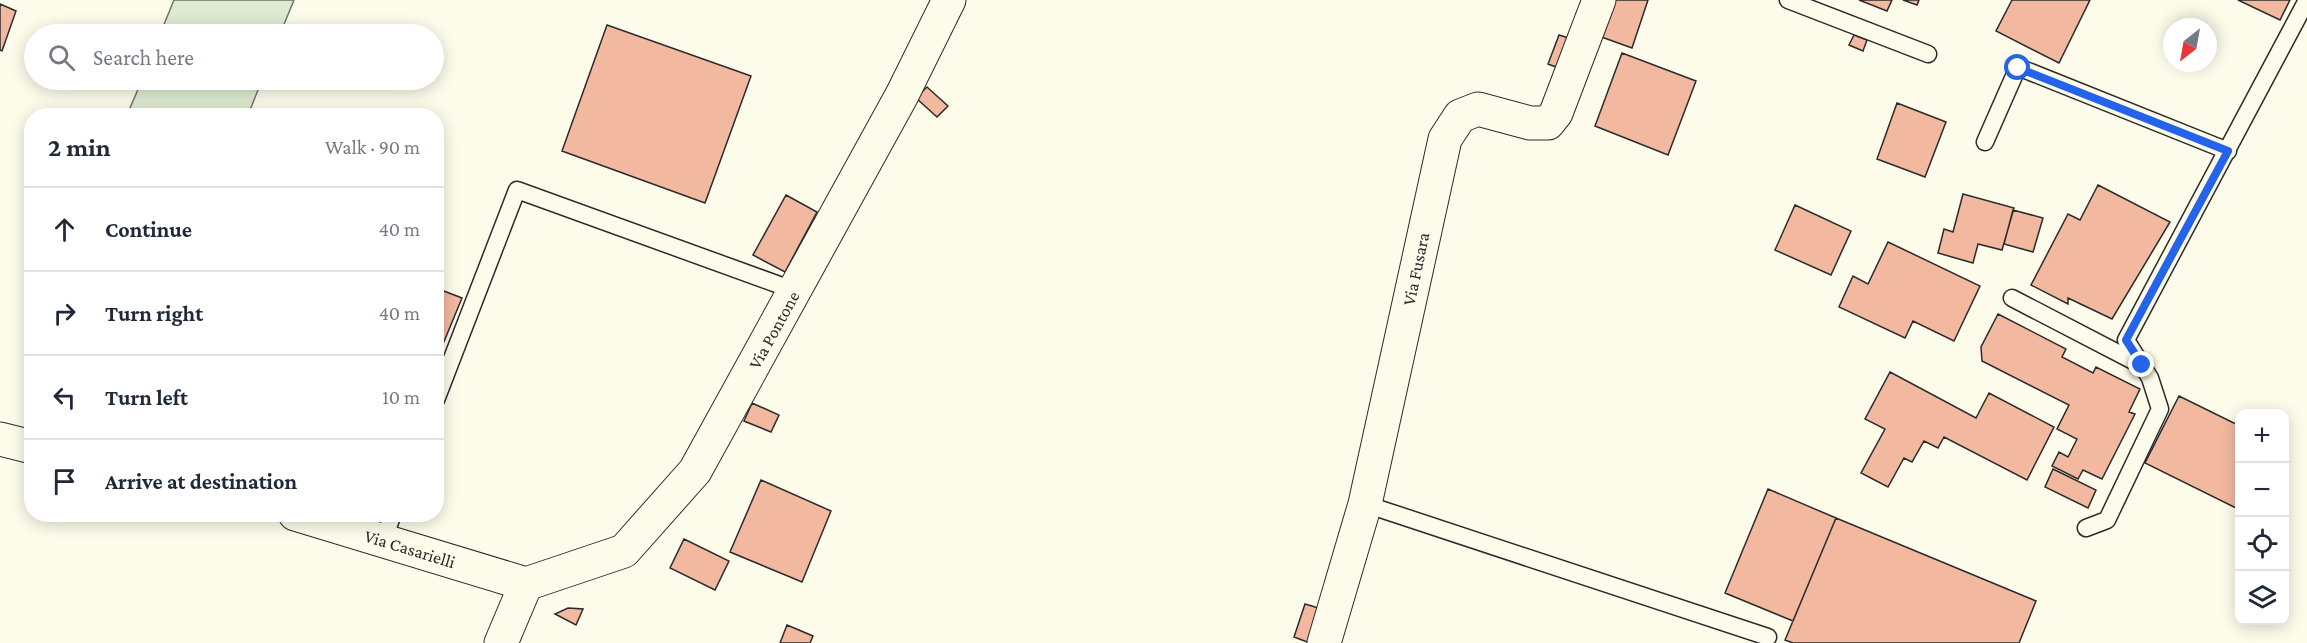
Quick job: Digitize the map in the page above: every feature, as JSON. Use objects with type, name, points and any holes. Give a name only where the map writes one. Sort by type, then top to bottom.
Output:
[{"type":"street","name":"Via Pontone","points":[[526,584],[624,550],[695,471],[796,291],[902,95],[950,0]]},
{"type":"street","name":"Via Fusara","points":[[1324,643],[1365,504],[1444,139],[1460,116],[1478,109],[1530,123],[1548,123],[1556,114],[1599,0]]},
{"type":"street","points":[[0,439],[24,445]]},
{"type":"street","name":"Via Casarielli","points":[[348,522],[388,528],[526,584]]},
{"type":"street","points":[[501,643],[526,584]]},
{"type":"lane","points":[[1788,0],[1928,54]]},
{"type":"lane","points":[[2086,528],[2106,520],[2160,409],[2150,378],[2126,340],[2307,0]]},
{"type":"lane","points":[[1985,142],[2018,68],[2228,151]]},
{"type":"lane","points":[[444,379],[517,190],[796,291]]},
{"type":"lane","points":[[2012,298],[2142,365]]},
{"type":"lane","points":[[1365,504],[1768,637]]},
{"type":"green space","points":[[174,0],[294,0],[284,24],[164,24]]},
{"type":"green space","points":[[138,90],[258,90],[251,108],[130,108]]},
{"type":"building","points":[[1608,0],[1648,0],[1632,48],[1596,35]]},
{"type":"building","points":[[1859,0],[1892,0],[1887,11]]},
{"type":"building","points":[[1903,0],[1919,0],[1917,5]]},
{"type":"building","points":[[2012,0],[2090,0],[2059,63],[1996,31]]},
{"type":"building","points":[[2238,0],[2290,0],[2280,20]]},
{"type":"building","points":[[0,4],[16,11],[2,51],[0,50]]},
{"type":"building","points":[[607,25],[751,76],[705,203],[562,151]]},
{"type":"building","points":[[1559,35],[1572,39],[1561,69],[1548,64]]},
{"type":"building","points":[[1854,35],[1867,40],[1863,51],[1849,45]]},
{"type":"building","points":[[1622,53],[1696,81],[1668,155],[1595,126]]},
{"type":"building","points":[[927,87],[948,106],[937,117],[916,98]]},
{"type":"building","points":[[1897,103],[1946,122],[1925,177],[1877,159]]},
{"type":"building","points":[[2098,185],[2170,222],[2112,319],[2068,298],[2068,304],[2031,285],[2068,214],[2080,220]]},
{"type":"building","points":[[1963,194],[2014,208],[2002,250],[1978,244],[1973,263],[1938,253],[1944,229],[1953,232]]},
{"type":"building","points":[[786,195],[817,212],[785,272],[753,255]]},
{"type":"building","points":[[1795,205],[1851,231],[1831,275],[1775,250]]},
{"type":"building","points":[[2013,210],[2043,218],[2033,252],[2004,244]]},
{"type":"building","points":[[1888,242],[1980,286],[1954,341],[1913,321],[1905,338],[1839,307],[1853,276],[1868,284]]},
{"type":"building","points":[[444,291],[462,298],[444,342]]},
{"type":"building","points":[[1998,314],[2066,349],[2062,357],[2093,373],[2096,367],[2140,389],[2129,412],[2135,414],[2102,479],[2083,470],[2078,479],[2052,466],[2059,452],[2068,457],[2077,439],[2057,429],[2069,405],[1982,361],[1981,347]]},
{"type":"building","points":[[1890,372],[1976,418],[1989,393],[2054,427],[2027,480],[1944,437],[1938,448],[1924,441],[1912,462],[1904,458],[1888,487],[1861,473],[1885,429],[1865,419]]},
{"type":"building","points":[[2179,396],[2235,424],[2235,508],[2145,463]]},
{"type":"building","points":[[752,403],[779,415],[771,432],[744,421]]},
{"type":"building","points":[[2053,469],[2096,490],[2088,508],[2045,487]]},
{"type":"building","points":[[761,480],[831,511],[802,582],[730,552]]},
{"type":"building","points":[[1768,489],[1836,518],[1793,621],[1725,593]]},
{"type":"building","points":[[1836,518],[2036,601],[2019,643],[1793,643],[1785,640]]},
{"type":"building","points":[[684,539],[729,561],[715,590],[670,568]]},
{"type":"building","points":[[1305,604],[1322,609],[1310,643],[1294,637]]},
{"type":"building","points":[[568,608],[583,609],[576,625],[555,614]]},
{"type":"building","points":[[787,625],[813,636],[810,643],[780,643]]},
{"type":"route","points":[[2018,68],[2228,151],[2126,340],[2142,365]]}]
